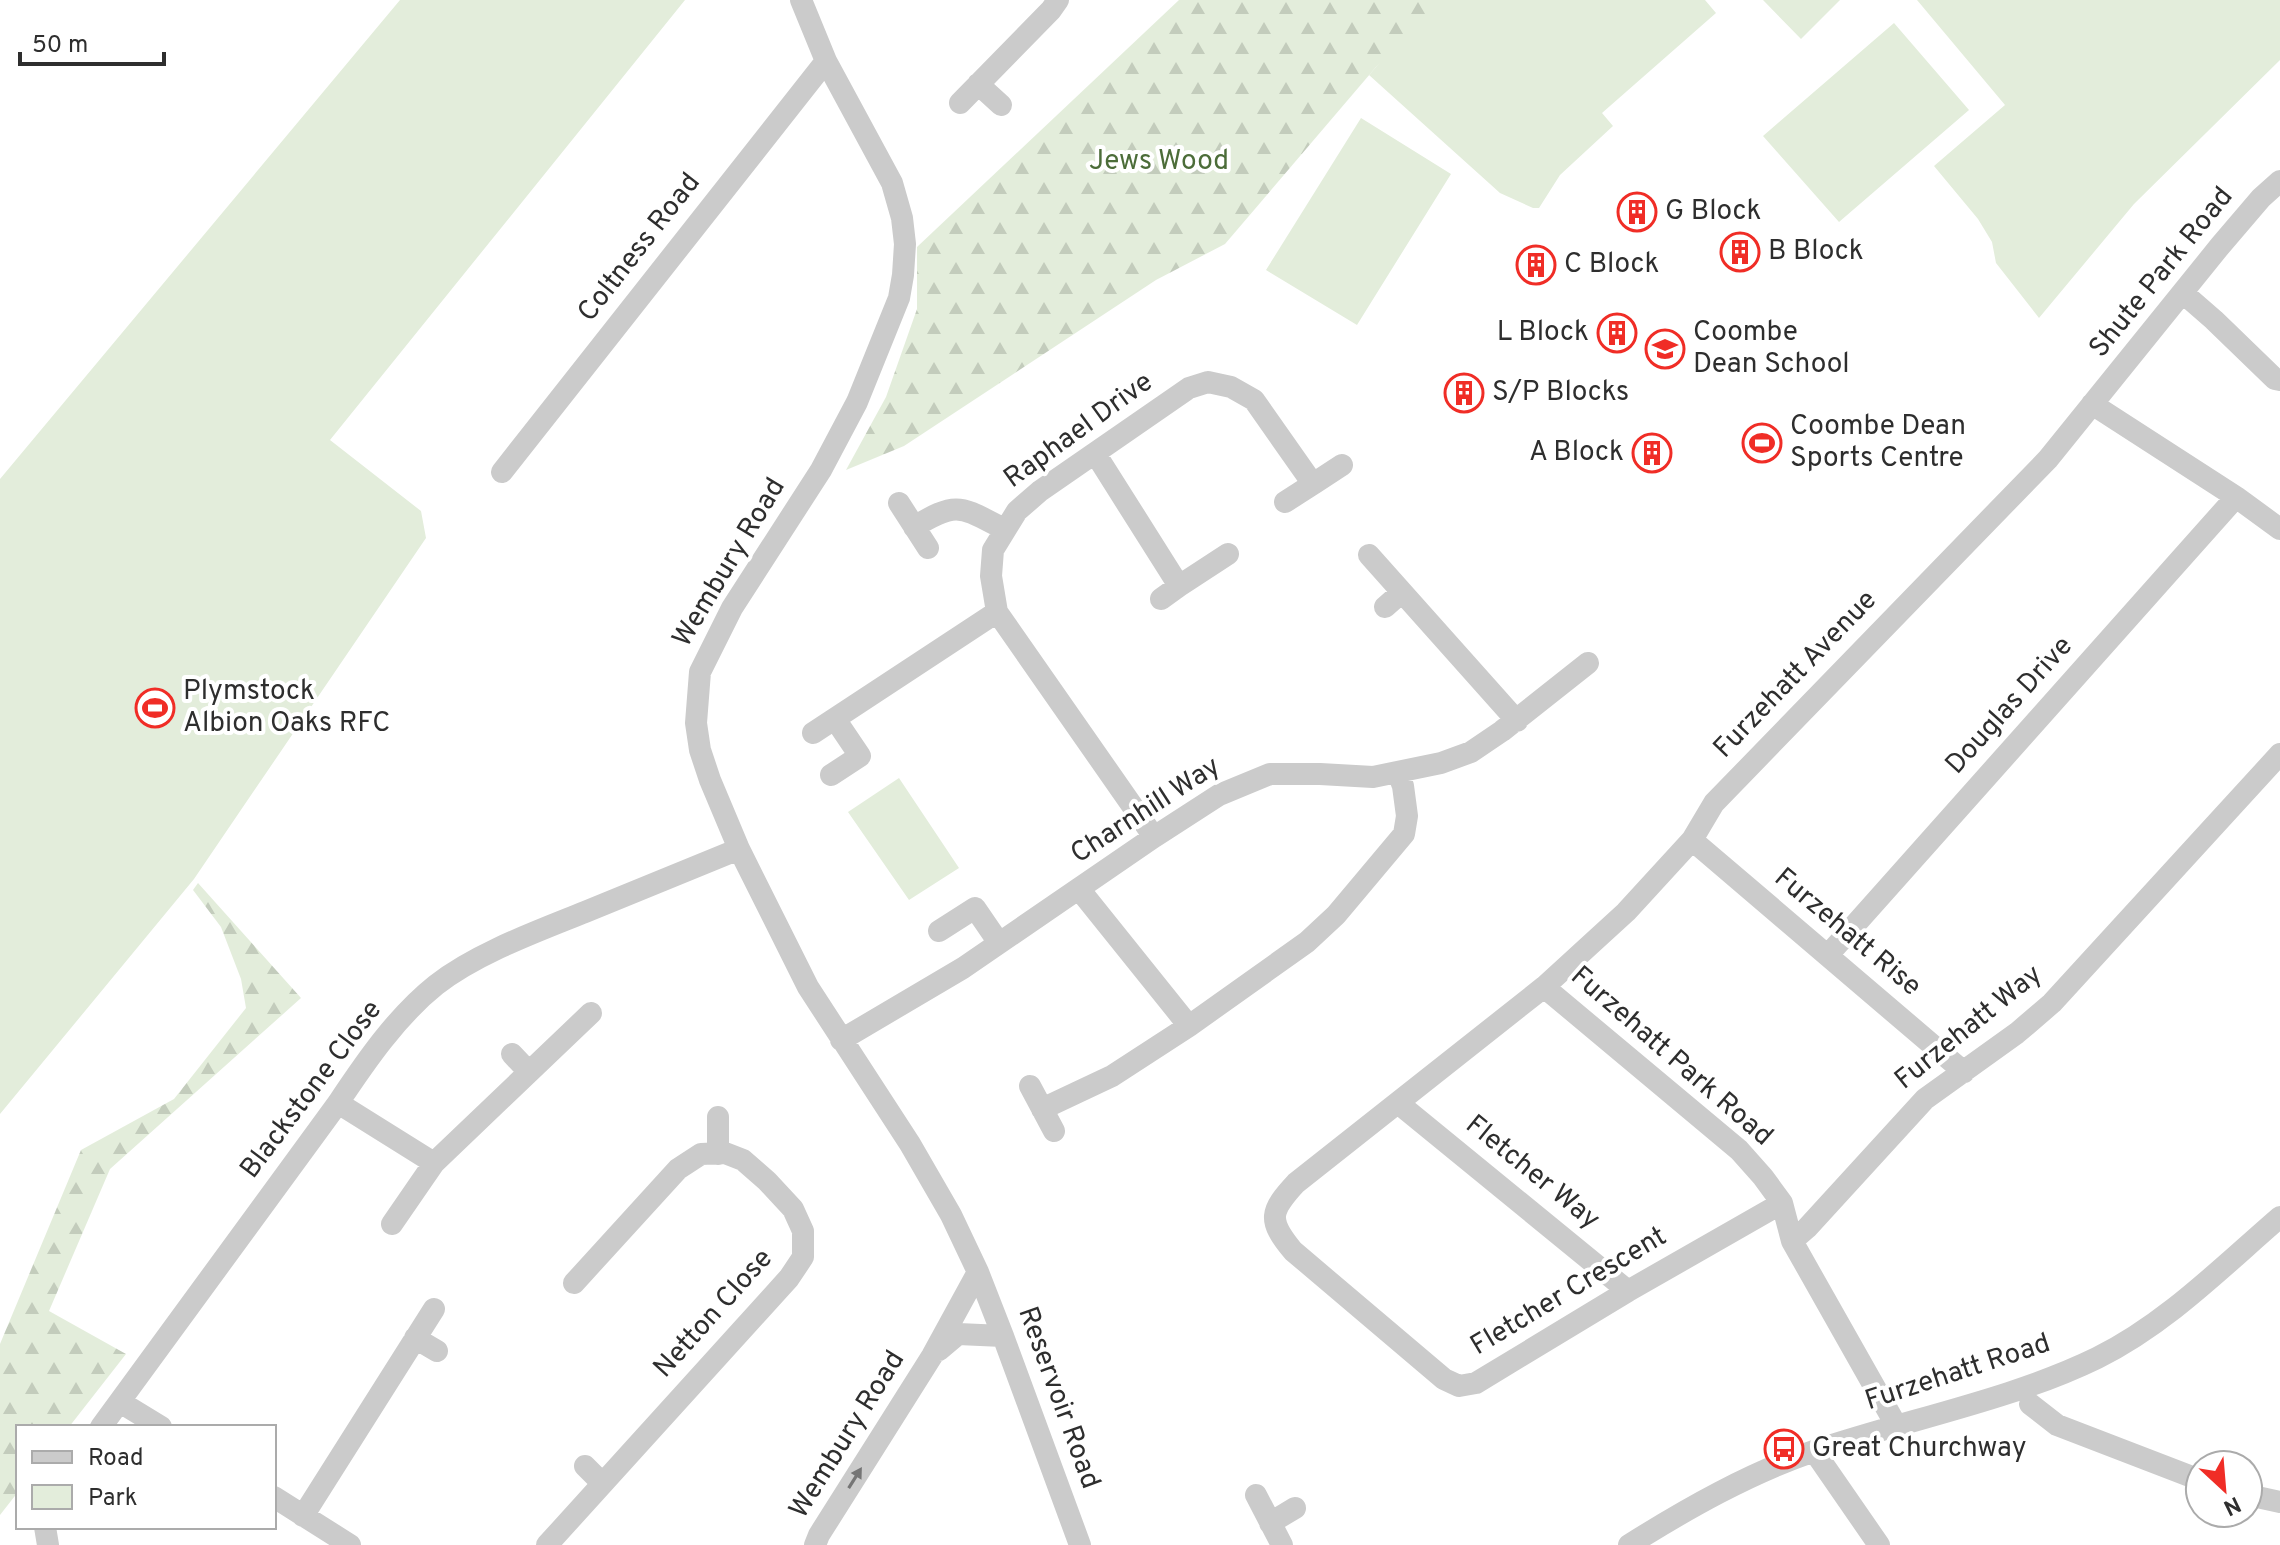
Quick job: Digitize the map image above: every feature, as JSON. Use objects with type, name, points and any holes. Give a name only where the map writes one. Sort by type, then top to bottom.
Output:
[{"type":"street","name":"Wembury Road","points":[[801,0],[826,61],[892,183],[902,218],[905,244],[903,275],[899,298],[857,402],[821,470],[732,608],[700,672],[696,723],[700,750],[710,780],[739,849],[808,987],[910,1144],[951,1215],[978,1272],[932,1356],[815,1545]]},
{"type":"street","points":[[960,103],[1058,0]]},
{"type":"street","name":"Coltness Road","points":[[502,472],[826,61]]},
{"type":"street","points":[[978,84],[1001,105]]},
{"type":"street","name":"Shute Park Road","points":[[2092,404],[2261,198],[2280,181]]},
{"type":"street","points":[[2183,293],[2275,379],[2280,380]]},
{"type":"street","name":"Raphael Drive","points":[[1154,837],[997,612],[991,576],[993,550],[1017,511],[1040,491],[1189,388],[1208,382],[1231,387],[1254,400],[1313,484]]},
{"type":"street","points":[[2092,404],[2280,529]]},
{"type":"street","name":"Furzehatt Avenue","points":[[1544,987],[1626,912],[1692,840],[1714,803],[2048,459],[2092,404]]},
{"type":"street","points":[[1095,453],[1170,592],[1228,554]]},
{"type":"street","points":[[1285,502],[1342,465]]},
{"type":"street","name":"Douglas Drive","points":[[1828,955],[2236,497]]},
{"type":"street","points":[[899,503],[928,548]]},
{"type":"street","points":[[914,527],[937,513],[958,508],[1004,529]]},
{"type":"street","points":[[1369,555],[1517,721]]},
{"type":"street","points":[[1385,607],[1402,592]]},
{"type":"street","points":[[813,733],[997,612]]},
{"type":"street","name":"Charnhill Way","points":[[841,1040],[963,968],[1219,795],[1270,774],[1373,777],[1441,763],[1471,752],[1517,721],[1588,663]]},
{"type":"street","points":[[831,775],[860,756],[835,719]]},
{"type":"street","name":"Furzehatt Way","points":[[1792,1241],[1925,1099],[2017,1033],[2052,1003],[2280,754]]},
{"type":"street","points":[[1042,1109],[1112,1076],[1189,1026],[1307,942],[1336,915],[1404,834],[1407,816],[1398,773]]},
{"type":"street","name":"Furzehatt Rise","points":[[1692,840],[1964,1072]]},
{"type":"street","name":"Blackstone Close","points":[[103,1425],[338,1103],[361,1067],[407,1012],[437,984],[481,957],[537,931],[739,849]]},
{"type":"street","points":[[1079,889],[1189,1026]]},
{"type":"street","points":[[939,931],[975,908],[999,943]]},
{"type":"street","name":"Fletcher Crescent","points":[[1544,987],[1296,1183],[1279,1201],[1274,1218],[1279,1235],[1293,1251],[1444,1379],[1459,1386],[1476,1383],[1782,1203]]},
{"type":"street","name":"Furzehatt Park Road","points":[[1544,987],[1739,1150],[1763,1177],[1782,1203],[1792,1241],[1896,1425]]},
{"type":"street","points":[[392,1224],[434,1163],[591,1013]]},
{"type":"street","points":[[512,1054],[529,1072]]},
{"type":"street","points":[[1030,1086],[1054,1131]]},
{"type":"street","points":[[338,1103],[434,1163]]},
{"type":"street","name":"Fletcher Way","points":[[1398,1103],[1628,1291]]},
{"type":"street","points":[[574,1283],[603,1267],[678,1169],[701,1154],[718,1154],[718,1117]]},
{"type":"street","name":"Netton Close","points":[[547,1545],[789,1278],[803,1257],[803,1231],[793,1209],[743,1160],[725,1153],[718,1154]]},
{"type":"street","name":"Furzehatt Road","points":[[1629,1545],[1725,1488],[1774,1466],[1896,1425],[2022,1388],[2096,1359],[2147,1330],[2280,1217]]},
{"type":"street","name":"Reservoir Road","points":[[978,1272],[1080,1545]]},
{"type":"street","points":[[303,1516],[434,1309]]},
{"type":"street","name":"Wembury Road","points":[[932,1356],[958,1334],[1003,1336]]},
{"type":"street","points":[[415,1338],[437,1351]]},
{"type":"street","points":[[120,1402],[158,1425]]},
{"type":"street","points":[[2030,1404],[2057,1425],[2184,1474]]},
{"type":"street","points":[[1814,1451],[1879,1545]]},
{"type":"street","points":[[585,1466],[602,1483]]},
{"type":"street","points":[[1256,1495],[1282,1545]]},
{"type":"street","points":[[276,1498],[350,1545]]},
{"type":"street","points":[[1270,1523],[1295,1508]]},
{"type":"green space","name":"Plymstock Albion Oaks RFC","points":[[400,0],[685,0],[330,440],[421,511],[426,538],[194,879],[0,1114],[0,479]]},
{"type":"green space","name":"Jews Wood","points":[[1179,0],[1449,0],[1376,67],[1225,244],[1156,280],[904,446],[846,470],[886,397],[917,309],[917,247]]},
{"type":"green space","points":[[1448,0],[1705,0],[1716,13],[1602,113],[1613,126],[1560,175],[1539,208],[1533,208],[1500,193],[1369,75]]},
{"type":"green space","points":[[1763,0],[1840,0],[1801,39]]},
{"type":"green space","points":[[1917,0],[2280,0],[2280,60],[2134,204],[2039,318],[1996,263],[1992,242],[1978,219],[1934,166],[2005,105]]},
{"type":"green space","points":[[1894,23],[1969,110],[1839,222],[1763,136]]},
{"type":"green space","points":[[1361,118],[1451,174],[1357,325],[1266,270]]},
{"type":"green space","points":[[899,778],[959,868],[909,900],[848,812]]},
{"type":"green space","points":[[198,883],[301,998],[110,1169],[49,1311],[126,1354],[71,1425],[16,1425],[16,1495],[0,1515],[0,1344],[81,1150],[174,1099],[246,1008],[241,979],[221,927],[193,890]]},
{"type":"place","name":"G Block","points":[[1637,212]]},
{"type":"place","name":"B Block","points":[[1740,252]]},
{"type":"place","name":"C Block","points":[[1536,265]]},
{"type":"place","name":"L Block","points":[[1617,333]]},
{"type":"place","name":"Coombe Dean School","points":[[1665,349]]},
{"type":"place","name":"S/P Blocks","points":[[1464,393]]},
{"type":"place","name":"Coombe Dean Sports Centre","points":[[1762,443]]},
{"type":"place","name":"A Block","points":[[1652,453]]},
{"type":"place","name":"Plymstock Albion Oaks RFC","points":[[155,708]]},
{"type":"place","name":"Great Churchway","points":[[1784,1449]]}]
